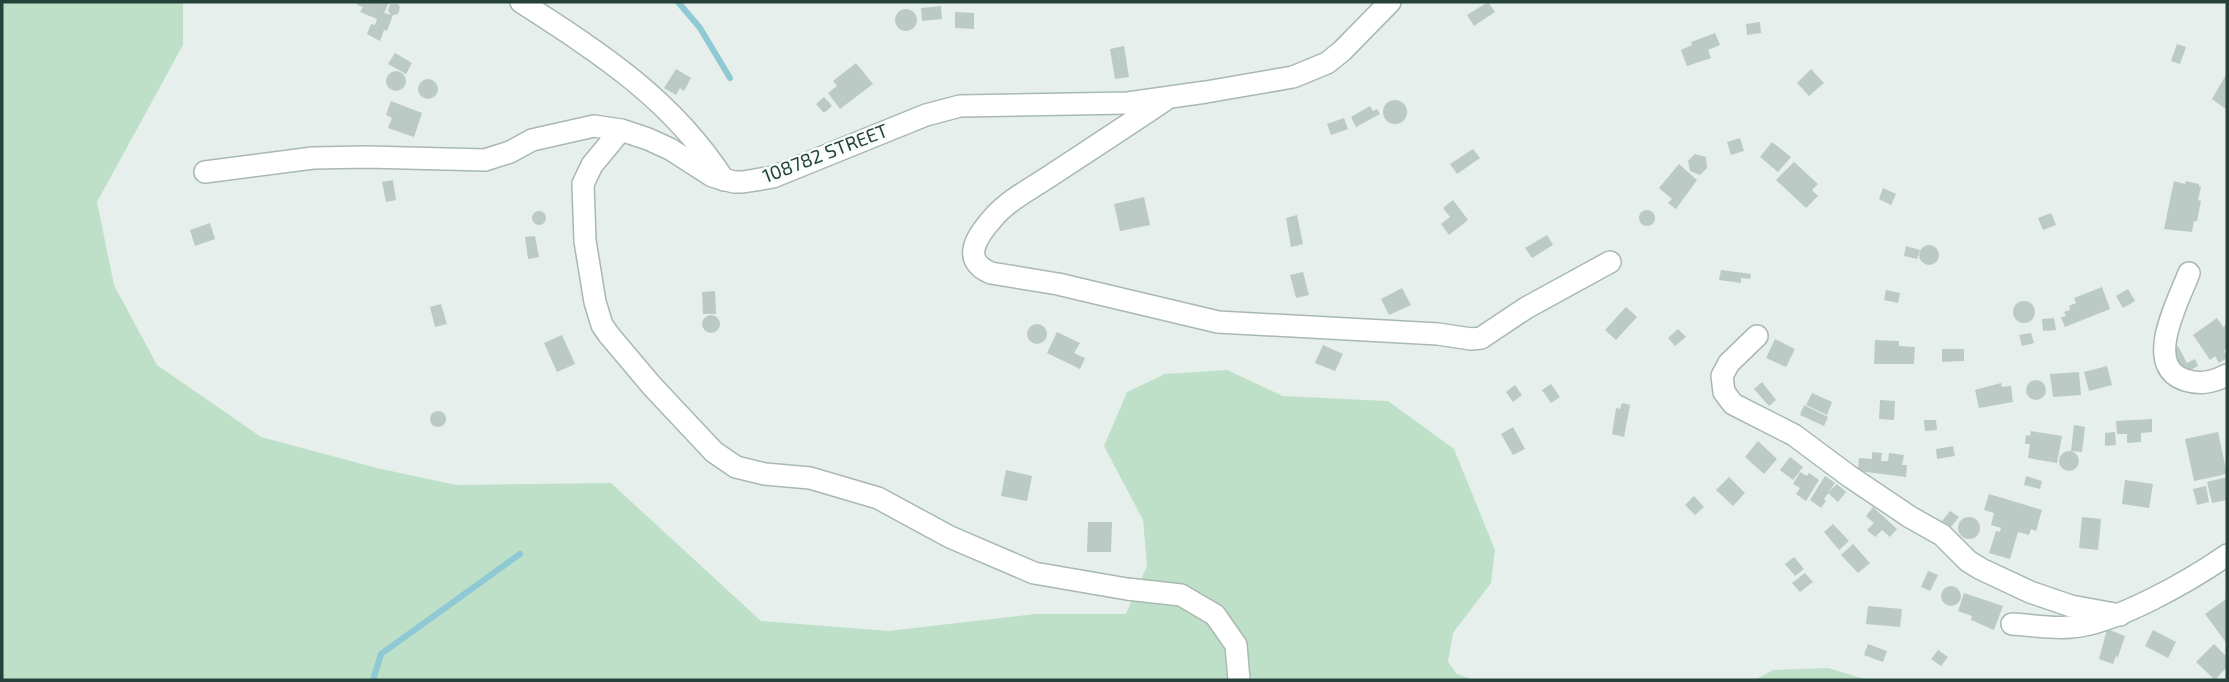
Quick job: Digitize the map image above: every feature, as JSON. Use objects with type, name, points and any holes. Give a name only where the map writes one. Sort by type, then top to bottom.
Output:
[{"type":"street","points":[[521,2],[582,42],[647,90],[706,151],[724,180]]},
{"type":"street","name":"108782 STREET","points":[[205,172],[313,158],[485,160],[510,152],[532,140],[594,126],[621,130],[670,149],[712,176],[743,182],[773,177],[926,115],[960,106],[1128,103],[1293,77],[1317,68],[1342,51],[1390,2]]},
{"type":"street","points":[[1170,97],[995,215],[979,237],[973,253],[975,263],[991,273],[1058,284],[1218,322],[1438,334],[1471,339],[1489,334],[1526,308],[1610,262]]},
{"type":"street","points":[[621,130],[592,164],[583,184],[585,241],[595,302],[602,325],[652,386],[723,460],[752,471],[810,478],[878,498],[950,537],[1034,573],[1181,595],[1215,615],[1236,645],[1239,680]]},
{"type":"street","points":[[2189,273],[2166,331],[2164,359],[2171,371],[2185,380],[2213,382],[2227,375]]},
{"type":"street","points":[[1757,336],[1729,363],[1722,376],[1724,393],[1733,404],[1794,435],[1859,483],[1942,535],[1968,561],[1981,569],[2030,592],[2071,606],[2119,615]]},
{"type":"street","points":[[2012,624],[2073,628],[2119,615],[2203,571],[2227,555]]},
{"type":"green space","points":[[2,2],[183,2],[183,45],[97,202],[114,285],[157,365],[261,437],[377,468],[456,485],[611,483],[761,621],[888,631],[1036,614],[1126,614],[1147,566],[1143,520],[1104,446],[1127,392],[1165,374],[1227,370],[1283,396],[1388,401],[1454,449],[1495,550],[1491,583],[1453,633],[1448,662],[1457,674],[1474,680],[2,680]]},
{"type":"green space","points":[[1828,668],[1868,680],[1755,680],[1773,670]]},
{"type":"building","points":[[358,2],[389,2],[384,13],[391,15],[388,11],[390,4],[398,4],[400,7],[398,14],[393,15],[387,31],[384,30],[380,41],[367,34],[371,24],[375,25],[377,19],[360,12],[363,7],[357,5]]},
{"type":"building","points":[[1488,2],[1495,12],[1474,26],[1467,15]]},
{"type":"building","points":[[941,6],[942,19],[922,21],[921,8]]},
{"type":"building","points":[[906,9],[914,12],[917,20],[914,28],[906,31],[898,28],[895,20],[898,12]]},
{"type":"building","points":[[955,12],[974,13],[974,29],[955,28]]},
{"type":"building","points":[[1760,22],[1761,33],[1747,35],[1746,24]]},
{"type":"building","points":[[1715,33],[1720,45],[1708,50],[1711,58],[1687,66],[1681,50],[1692,45],[1691,42]]},
{"type":"building","points":[[2177,44],[2186,47],[2180,64],[2171,61]]},
{"type":"building","points":[[1124,46],[1129,77],[1115,79],[1110,49]]},
{"type":"building","points":[[395,53],[412,63],[406,74],[388,64]]},
{"type":"building","points":[[856,63],[873,84],[840,109],[828,93],[837,86],[833,81]]},
{"type":"building","points":[[676,69],[691,78],[684,91],[680,88],[676,95],[664,88]]},
{"type":"building","points":[[1811,69],[1824,83],[1809,96],[1797,83]]},
{"type":"building","points":[[396,71],[403,74],[406,81],[403,88],[396,91],[389,88],[386,81],[389,74]]},
{"type":"building","points":[[2227,73],[2227,110],[2212,99]]},
{"type":"building","points":[[424,79],[432,79],[438,89],[432,99],[424,99],[418,93],[418,85]]},
{"type":"building","points":[[824,97],[832,106],[824,113],[816,104]]},
{"type":"building","points":[[1395,100],[1403,104],[1407,112],[1403,120],[1395,124],[1387,120],[1383,112],[1387,104]]},
{"type":"building","points":[[391,101],[422,113],[414,137],[388,128],[392,118],[386,115]]},
{"type":"building","points":[[1370,106],[1380,114],[1356,127],[1351,117]]},
{"type":"building","points":[[1344,118],[1348,129],[1331,135],[1327,124]]},
{"type":"building","points":[[1740,138],[1744,151],[1731,155],[1727,142]]},
{"type":"building","points":[[1772,142],[1791,157],[1778,172],[1760,157]]},
{"type":"building","points":[[1473,149],[1480,158],[1457,174],[1450,164]]},
{"type":"building","points":[[1695,154],[1706,157],[1707,168],[1700,175],[1690,171],[1688,161]]},
{"type":"building","points":[[1794,162],[1818,184],[1812,190],[1818,196],[1806,208],[1776,180]]},
{"type":"building","points":[[1679,164],[1697,180],[1676,209],[1668,203],[1672,199],[1659,188]]},
{"type":"building","points":[[393,180],[396,200],[386,202],[382,182]]},
{"type":"building","points":[[2174,181],[2185,184],[2186,181],[2201,187],[2197,221],[2194,221],[2192,232],[2164,229]]},
{"type":"building","points":[[1883,188],[1896,194],[1891,205],[1879,199]]},
{"type":"building","points":[[1144,197],[1150,225],[1120,231],[1114,204]]},
{"type":"building","points":[[1453,200],[1468,220],[1449,235],[1441,224],[1450,217],[1443,208]]},
{"type":"building","points":[[1647,210],[1653,212],[1653,224],[1647,226],[1641,224],[1639,218],[1641,212]]},
{"type":"building","points":[[536,211],[542,211],[546,218],[542,225],[536,225],[532,221],[532,215]]},
{"type":"building","points":[[2051,213],[2056,225],[2043,230],[2038,218]]},
{"type":"building","points":[[1297,215],[1303,244],[1291,247],[1286,218]]},
{"type":"building","points":[[210,223],[215,239],[195,246],[190,230]]},
{"type":"building","points":[[1547,235],[1553,245],[1532,258],[1525,248]]},
{"type":"building","points":[[535,236],[539,257],[528,259],[525,237]]},
{"type":"building","points":[[1929,245],[1936,248],[1939,255],[1936,262],[1929,265],[1922,262],[1919,255],[1922,248]]},
{"type":"building","points":[[1906,246],[1920,250],[1917,259],[1904,256]]},
{"type":"building","points":[[1721,270],[1751,274],[1750,279],[1741,278],[1741,283],[1719,280]]},
{"type":"building","points":[[1303,272],[1309,295],[1296,298],[1290,275]]},
{"type":"building","points":[[2102,287],[2110,309],[2065,327],[2061,317],[2066,316],[2064,312],[2076,303],[2074,298]]},
{"type":"building","points":[[1402,288],[1411,305],[1389,315],[1381,299]]},
{"type":"building","points":[[2128,289],[2135,301],[2123,308],[2116,296]]},
{"type":"building","points":[[1886,290],[1900,293],[1898,303],[1884,300]]},
{"type":"building","points":[[715,291],[716,314],[703,314],[702,292]]},
{"type":"building","points":[[2024,301],[2032,304],[2035,312],[2032,320],[2024,323],[2016,320],[2013,312],[2016,304]]},
{"type":"building","points":[[441,304],[447,324],[435,327],[430,307]]},
{"type":"building","points":[[1626,307],[1637,317],[1616,340],[1605,330]]},
{"type":"building","points":[[711,315],[717,318],[720,324],[717,330],[711,333],[705,330],[702,324],[705,318]]},
{"type":"building","points":[[2054,318],[2056,330],[2043,331],[2042,319]]},
{"type":"building","points":[[2217,318],[2223,327],[2227,324],[2227,348],[2224,350],[2227,358],[2219,363],[2215,356],[2210,360],[2193,335]]},
{"type":"building","points":[[1037,324],[1044,327],[1047,334],[1044,341],[1037,344],[1030,341],[1027,334],[1030,327]]},
{"type":"building","points":[[1678,329],[1686,337],[1675,346],[1668,338]]},
{"type":"building","points":[[1057,332],[1080,343],[1074,353],[1085,358],[1080,369],[1047,353]]},
{"type":"building","points":[[2031,333],[2034,343],[2022,346],[2019,335]]},
{"type":"building","points":[[562,335],[575,364],[557,372],[544,343]]},
{"type":"building","points":[[1775,339],[1795,349],[1786,367],[1766,358]]},
{"type":"building","points":[[1875,340],[1899,341],[1899,346],[1915,347],[1914,364],[1874,364]]},
{"type":"building","points":[[1323,345],[1343,354],[1335,371],[1315,363]]},
{"type":"building","points":[[2178,346],[2187,363],[2195,359],[2198,366],[2183,374],[2171,350]]},
{"type":"building","points":[[1942,349],[1964,349],[1964,361],[1942,362]]},
{"type":"building","points":[[2107,366],[2112,385],[2089,391],[2084,372]]},
{"type":"building","points":[[2079,372],[2081,395],[2053,397],[2050,374]]},
{"type":"building","points":[[2036,380],[2043,383],[2046,390],[2043,397],[2036,400],[2029,397],[2026,390],[2029,383]]},
{"type":"building","points":[[1762,382],[1776,400],[1769,406],[1754,389]]},
{"type":"building","points":[[2001,383],[2002,387],[2011,386],[2013,402],[1979,408],[1975,390]]},
{"type":"building","points":[[1551,384],[1560,397],[1551,403],[1542,390]]},
{"type":"building","points":[[1515,385],[1522,395],[1513,402],[1506,392]]},
{"type":"building","points":[[1812,393],[1832,402],[1827,415],[1806,405]]},
{"type":"building","points":[[1880,400],[1895,401],[1894,420],[1879,419]]},
{"type":"building","points":[[1622,403],[1630,405],[1624,437],[1612,434],[1616,408],[1620,409]]},
{"type":"building","points":[[1804,405],[1828,417],[1824,426],[1800,415]]},
{"type":"building","points":[[438,411],[444,413],[444,425],[438,427],[432,425],[430,419],[432,413]]},
{"type":"building","points":[[2152,419],[2152,432],[2141,433],[2141,442],[2127,443],[2127,434],[2117,434],[2116,421]]},
{"type":"building","points":[[1924,420],[1936,420],[1937,430],[1925,431]]},
{"type":"building","points":[[2074,425],[2085,427],[2082,452],[2071,451]]},
{"type":"building","points":[[1513,427],[1525,449],[1513,455],[1501,434]]},
{"type":"building","points":[[2031,431],[2062,436],[2057,463],[2028,458],[2030,444],[2025,444],[2026,435],[2030,436]]},
{"type":"building","points":[[2115,432],[2116,445],[2105,446],[2105,433]]},
{"type":"building","points":[[2218,432],[2227,474],[2194,481],[2185,439]]},
{"type":"building","points":[[1758,441],[1777,459],[1764,474],[1745,457]]},
{"type":"building","points":[[1953,446],[1955,456],[1937,459],[1936,449]]},
{"type":"building","points":[[2069,451],[2076,454],[2079,461],[2076,468],[2069,471],[2062,468],[2059,461],[2062,454]]},
{"type":"building","points":[[1872,452],[1882,453],[1881,461],[1888,461],[1889,453],[1904,455],[1902,465],[1907,465],[1906,477],[1858,471],[1859,458],[1872,459]]},
{"type":"building","points":[[1790,457],[1803,467],[1793,480],[1780,470]]},
{"type":"building","points":[[1006,470],[1032,476],[1027,501],[1001,496]]},
{"type":"building","points":[[1800,472],[1807,476],[1809,473],[1819,480],[1806,501],[1796,494],[1800,488],[1793,484]]},
{"type":"building","points":[[1825,476],[1835,483],[1821,508],[1810,500]]},
{"type":"building","points":[[2026,476],[2042,481],[2040,489],[2024,485]]},
{"type":"building","points":[[1729,477],[1745,493],[1733,506],[1716,490]]},
{"type":"building","points":[[2227,477],[2227,500],[2212,503],[2207,482]]},
{"type":"building","points":[[2125,480],[2153,484],[2149,508],[2122,504]]},
{"type":"building","points":[[1837,484],[1846,492],[1838,502],[1828,493]]},
{"type":"building","points":[[2206,486],[2209,502],[2197,505],[2193,489]]},
{"type":"building","points":[[1989,494],[2042,510],[2036,531],[2031,529],[2029,535],[2018,532],[2010,559],[1989,553],[1996,531],[2000,532],[2001,528],[1991,525],[1994,513],[1984,510]]},
{"type":"building","points":[[1694,496],[1704,507],[1695,515],[1685,505]]},
{"type":"building","points":[[1873,507],[1897,529],[1890,537],[1882,530],[1875,537],[1867,530],[1874,523],[1866,516]]},
{"type":"building","points":[[1950,511],[1959,517],[1951,527],[1942,521]]},
{"type":"building","points":[[1969,517],[1977,520],[1980,528],[1977,536],[1969,539],[1961,536],[1958,528],[1961,520]]},
{"type":"building","points":[[2082,517],[2101,519],[2098,550],[2079,548]]},
{"type":"building","points":[[1088,522],[1112,522],[1111,552],[1087,552]]},
{"type":"building","points":[[1833,524],[1849,541],[1839,550],[1824,532]]},
{"type":"building","points":[[1853,544],[1870,563],[1858,573],[1841,555]]},
{"type":"building","points":[[1794,557],[1804,569],[1795,576],[1785,564]]},
{"type":"building","points":[[1928,571],[1938,575],[1930,591],[1921,587]]},
{"type":"building","points":[[1805,573],[1813,582],[1800,592],[1792,583]]},
{"type":"building","points":[[1947,586],[1955,586],[1961,596],[1955,606],[1947,606],[1941,600],[1941,592]]},
{"type":"building","points":[[1964,593],[2003,606],[1994,630],[1971,620],[1972,616],[1958,611]]},
{"type":"building","points":[[2226,599],[2227,601],[2227,644],[2205,614]]},
{"type":"building","points":[[1868,606],[1902,609],[1900,627],[1866,624]]},
{"type":"building","points":[[2107,629],[2125,636],[2113,664],[2099,659]]},
{"type":"building","points":[[2153,630],[2176,642],[2168,658],[2145,646]]},
{"type":"building","points":[[1868,644],[1887,651],[1883,662],[1864,655]]},
{"type":"building","points":[[2214,644],[2227,657],[2227,667],[2215,680],[2196,662]]},
{"type":"building","points":[[1938,650],[1948,657],[1941,666],[1931,659]]},
{"type":"waterway","points":[[678,2],[700,28],[730,78]]},
{"type":"waterway","points":[[373,680],[381,654],[520,554]]}]
